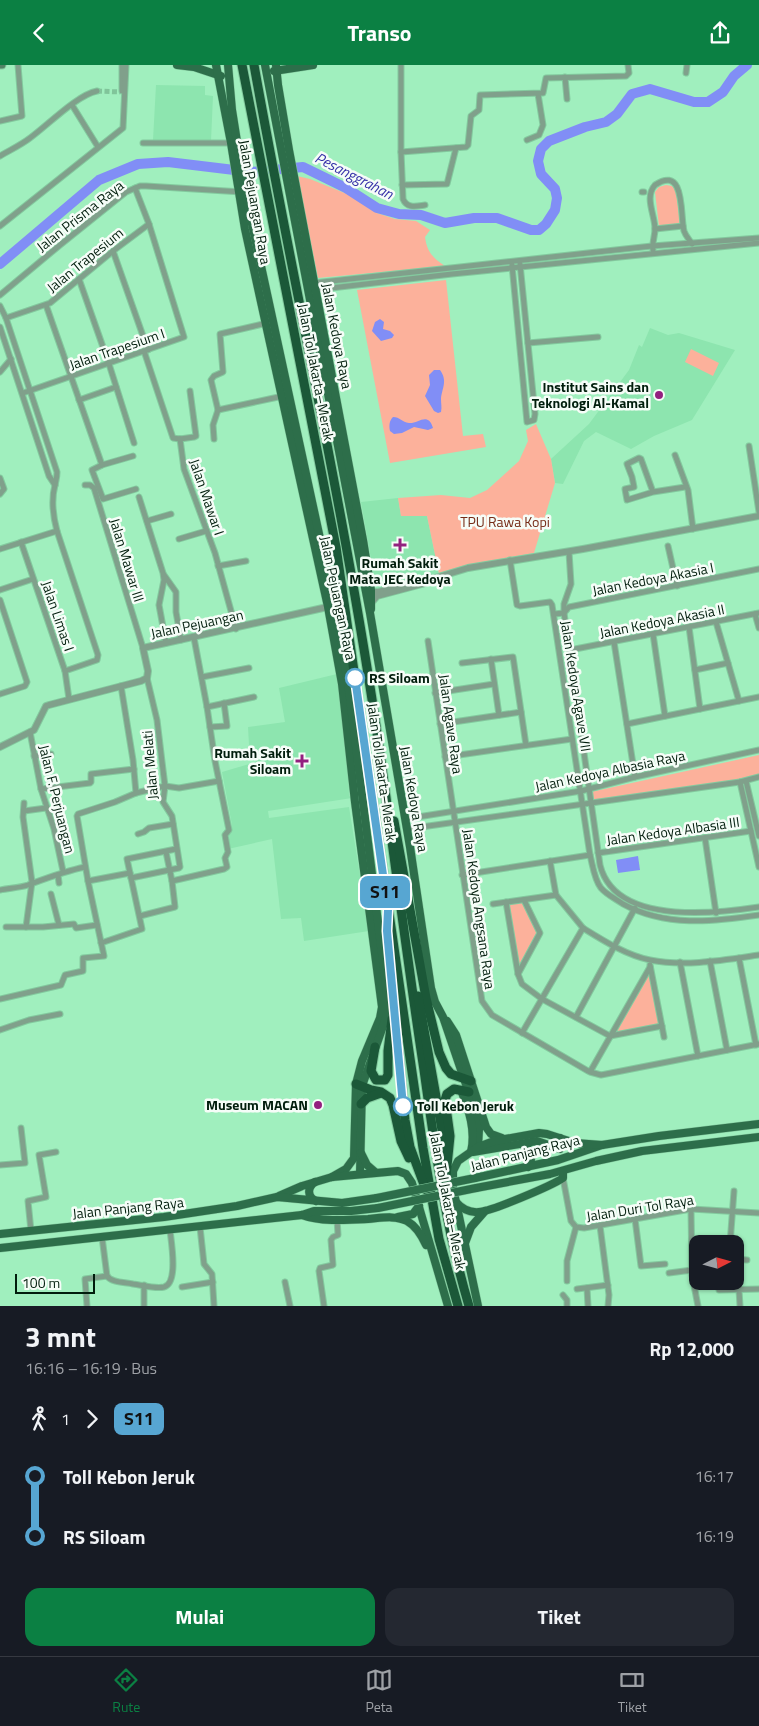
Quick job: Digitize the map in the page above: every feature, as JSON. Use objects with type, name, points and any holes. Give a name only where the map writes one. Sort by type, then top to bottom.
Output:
[{"type":"highway","name":"Jalan Tol Jakarta–Merak","points":[[242,65],[336,547],[423,1148],[443,1253],[458,1306]]},
{"type":"highway","name":"Jalan Tol Jakarta–Merak","points":[[254,65],[276,188],[346,539],[365,655],[444,1199],[469,1306]]},
{"type":"highway","points":[[386,797],[396,827],[418,956],[436,1042],[446,1068],[451,1074],[468,1080]]},
{"type":"highway","points":[[388,910],[387,931],[404,1120],[410,1147],[434,1211]]},
{"type":"highway","points":[[403,927],[422,1016],[447,1158]]},
{"type":"highway","points":[[375,1047],[372,1073],[376,1080],[385,1081],[388,1075],[388,1051],[394,1004]]},
{"type":"highway","points":[[359,1085],[384,1093],[389,1097],[393,1105],[405,1150],[420,1174]]},
{"type":"highway","points":[[444,1199],[450,1136],[445,1100],[450,1090],[465,1091]]},
{"type":"highway","points":[[361,1104],[370,1096],[384,1093]]},
{"type":"main road","points":[[177,65],[195,66],[218,76],[229,75]]},
{"type":"main road","name":"Jalan Pejuangan Raya","points":[[216,65],[234,143],[241,192],[348,683],[388,994],[387,1015],[359,1085],[361,1104],[360,1174]]},
{"type":"main road","name":"Jalan Pejuangan Raya","points":[[228,65],[234,143]]},
{"type":"main road","points":[[265,67],[270,71],[276,68],[314,65]]},
{"type":"main road","name":"Jalan Kedoya Raya","points":[[265,67],[273,111],[285,151],[292,184],[371,592],[370,613]]},
{"type":"main road","name":"Jalan Kedoya Raya","points":[[276,68],[285,151]]},
{"type":"main road","name":"Jalan Kedoya Raya","points":[[312,287],[407,829],[430,989],[443,1017],[486,1127],[495,1136],[504,1138]]},
{"type":"main road","name":"Jalan Pejuangan Raya","points":[[331,606],[382,1007],[380,1018],[362,1061],[354,1158],[346,1169],[332,1177]]},
{"type":"main road","name":"Jalan Kedoya Raya","points":[[468,1080],[465,1091],[479,1129],[475,1149]]},
{"type":"main road","name":"Jalan Panjang Raya","points":[[0,1234],[173,1216],[240,1206],[277,1197],[342,1203],[377,1198],[528,1167],[574,1155],[602,1145],[759,1124]]},
{"type":"main road","points":[[750,1125],[745,1127],[743,1132],[745,1136],[750,1138]]},
{"type":"main road","points":[[724,1128],[729,1133],[724,1141]]},
{"type":"main road","points":[[478,1306],[455,1201],[452,1179],[458,1161],[475,1149],[504,1138],[540,1133],[582,1144],[602,1145]]},
{"type":"main road","name":"Jalan Panjang Raya","points":[[0,1248],[302,1215],[314,1211],[351,1211],[378,1208],[476,1188],[563,1175],[596,1161],[627,1154],[759,1137]]},
{"type":"main road","points":[[475,1149],[541,1142],[560,1149],[562,1145],[560,1138]]},
{"type":"main road","points":[[522,1144],[526,1146],[531,1154],[532,1158],[528,1167]]},
{"type":"main road","points":[[360,1151],[367,1165],[375,1172]]},
{"type":"main road","points":[[277,1197],[302,1185],[332,1177],[398,1171],[406,1174],[412,1183],[433,1261],[448,1306]]},
{"type":"main road","points":[[455,1201],[468,1211],[485,1211],[552,1185],[563,1175]]},
{"type":"main road","points":[[315,1182],[309,1188],[309,1192],[310,1196],[316,1201]]},
{"type":"main road","points":[[302,1215],[312,1219],[396,1217],[413,1214],[419,1206]]},
{"type":"main road","points":[[464,1246],[471,1227],[485,1211]]},
{"type":"main road","points":[[396,1217],[418,1230],[433,1261]]},
{"type":"street","points":[[0,121],[22,116],[18,65]]},
{"type":"street","points":[[0,226],[123,128],[122,65]]},
{"type":"street","points":[[122,91],[126,65]]},
{"type":"street","points":[[401,65],[401,152],[404,204],[408,206],[426,205]]},
{"type":"street","points":[[401,152],[466,147],[468,145],[471,116],[479,111],[480,95],[538,94],[544,92],[546,78],[626,76],[629,73],[628,65]]},
{"type":"street","points":[[686,73],[687,65]]},
{"type":"street","points":[[565,77],[567,99]]},
{"type":"street","points":[[0,157],[29,139],[72,105],[98,91]]},
{"type":"street","points":[[527,140],[539,135],[543,128],[538,94]]},
{"type":"street","points":[[72,105],[98,147]]},
{"type":"street","points":[[143,143],[234,143]]},
{"type":"street","points":[[402,185],[447,185],[456,148]]},
{"type":"street","points":[[653,253],[652,246],[655,229],[650,192],[655,185],[665,181],[673,182],[679,190],[684,232],[692,243],[693,249]]},
{"type":"street","name":"Jalan Prisma Raya","points":[[0,295],[74,233],[126,192],[135,188],[155,186],[241,192]]},
{"type":"street","name":"Jalan Trapesium I","points":[[23,393],[146,351],[182,338],[184,335],[135,188]]},
{"type":"street","name":"Jalan Trapesium","points":[[6,318],[46,305],[148,224]]},
{"type":"street","points":[[655,229],[683,226]]},
{"type":"street","points":[[312,287],[512,265],[652,246],[759,237]]},
{"type":"street","points":[[520,264],[759,243]]},
{"type":"street","points":[[113,251],[146,351]]},
{"type":"street","points":[[512,265],[527,422],[534,420],[535,414],[520,264]]},
{"type":"street","points":[[78,279],[109,363],[134,443]]},
{"type":"street","points":[[46,305],[102,465]]},
{"type":"street","points":[[0,306],[6,318],[57,472],[58,478],[55,485],[53,513],[57,531],[98,658],[65,671]]},
{"type":"street","points":[[214,439],[213,425],[218,410],[211,381],[214,376],[223,372],[220,334],[269,322]]},
{"type":"street","points":[[0,327],[49,476],[55,485]]},
{"type":"street","points":[[528,343],[598,337]]},
{"type":"street","name":"Jalan Mawar I","points":[[146,351],[173,438],[180,439],[184,469],[218,566],[236,629]]},
{"type":"street","points":[[0,372],[11,359]]},
{"type":"street","points":[[79,400],[116,387]]},
{"type":"street","points":[[180,439],[196,436],[190,391]]},
{"type":"street","points":[[218,410],[285,396]]},
{"type":"street","points":[[749,446],[759,512]]},
{"type":"street","points":[[675,455],[688,489],[693,529]]},
{"type":"street","points":[[133,456],[102,465],[92,470],[101,498],[104,499],[136,489]]},
{"type":"street","points":[[653,492],[641,459],[639,458],[627,464],[634,487],[625,489],[627,500],[653,492],[686,487]]},
{"type":"street","points":[[0,478],[4,489],[1,494]]},
{"type":"street","name":"Jalan Mawar III","points":[[85,485],[90,485],[94,488],[143,649]]},
{"type":"street","points":[[139,497],[163,573],[164,580],[159,609],[166,643]]},
{"type":"street","points":[[147,521],[170,514]]},
{"type":"street","points":[[372,602],[377,597],[422,585],[435,578],[468,568],[569,552],[759,516]]},
{"type":"street","points":[[0,549],[57,531]]},
{"type":"street","points":[[179,539],[206,531]]},
{"type":"street","name":"Jalan Limas I","points":[[21,542],[65,671],[69,699]]},
{"type":"street","points":[[668,546],[676,586]]},
{"type":"street","points":[[569,552],[571,584],[564,604],[564,613],[598,853],[602,872],[608,885],[639,904],[651,909],[669,912],[716,913],[759,907]]},
{"type":"street","points":[[510,560],[517,605],[550,601],[554,614]]},
{"type":"street","points":[[218,566],[246,561]]},
{"type":"street","name":"Jalan Kedoya Akasia I","points":[[554,614],[564,613],[569,607],[759,569]]},
{"type":"street","points":[[163,573],[176,592],[176,612],[181,640]]},
{"type":"street","points":[[371,592],[378,592],[421,579],[435,578]]},
{"type":"street","points":[[0,590],[34,579]]},
{"type":"street","points":[[0,600],[27,682],[25,686],[0,694]]},
{"type":"street","name":"Jalan Pejuangan","points":[[147,678],[148,671],[143,649],[331,606]]},
{"type":"street","name":"Jalan Kedoya Agave VII","points":[[554,614],[590,855],[596,879],[602,889],[610,896],[635,910],[659,917],[696,921],[759,915]]},
{"type":"street","points":[[757,614],[759,628]]},
{"type":"street","name":"Jalan Kedoya Akasia II","points":[[570,650],[757,614]]},
{"type":"street","points":[[716,621],[739,701]]},
{"type":"street","points":[[689,627],[700,709]]},
{"type":"street","points":[[653,634],[665,717]]},
{"type":"street","points":[[172,881],[226,868],[228,852],[224,835],[229,830],[194,638]]},
{"type":"street","name":"Jalan Agave Raya","points":[[428,641],[453,811]]},
{"type":"street","points":[[614,642],[635,777]]},
{"type":"street","points":[[462,663],[513,657],[526,745]]},
{"type":"street","points":[[491,659],[499,715]]},
{"type":"street","points":[[695,670],[728,663]]},
{"type":"street","points":[[202,677],[249,668]]},
{"type":"street","points":[[0,747],[37,727],[46,707],[147,678]]},
{"type":"street","name":"Jalan Melati","points":[[147,678],[157,720],[165,786],[163,802],[172,816],[179,868],[169,869]]},
{"type":"street","points":[[436,693],[494,684]]},
{"type":"street","points":[[121,686],[136,793]]},
{"type":"street","points":[[207,707],[254,697]]},
{"type":"street","points":[[627,725],[759,697]]},
{"type":"street","points":[[210,727],[227,726],[224,703]]},
{"type":"street","points":[[440,724],[521,712]]},
{"type":"street","name":"Jalan F. Perjuangan","points":[[30,732],[41,789],[54,829],[60,883]]},
{"type":"street","points":[[445,757],[572,739]]},
{"type":"street","name":"Jalan Kedoya Albasia Raya","points":[[405,819],[581,791],[635,777],[759,750]]},
{"type":"street","points":[[34,755],[51,753]]},
{"type":"street","points":[[41,789],[90,783],[90,775],[92,774],[134,769]]},
{"type":"street","name":"Jalan Kedoya Albasia Raya","points":[[407,829],[743,781],[759,777]]},
{"type":"street","points":[[0,999],[61,985],[65,975],[83,971],[83,958],[104,956],[85,867],[78,814],[136,793],[165,786],[179,788],[219,781]]},
{"type":"street","points":[[743,781],[759,867]]},
{"type":"street","points":[[743,781],[759,836]]},
{"type":"street","points":[[24,803],[27,852],[32,883],[26,927]]},
{"type":"street","points":[[24,811],[46,808]]},
{"type":"street","name":"Jalan Kedoya Angsana Raya","points":[[453,811],[482,1001],[492,1015],[589,1072],[601,1075],[757,1045]]},
{"type":"street","points":[[138,834],[144,832],[149,827],[174,825]]},
{"type":"street","name":"Jalan Kedoya Albasia III","points":[[598,853],[751,831]]},
{"type":"street","points":[[705,838],[716,913]]},
{"type":"street","points":[[101,943],[140,931],[142,928],[128,861],[129,858],[176,849]]},
{"type":"street","points":[[140,916],[174,909],[172,881],[166,852]]},
{"type":"street","points":[[462,875],[590,855]]},
{"type":"street","points":[[550,861],[556,895],[583,929],[614,946],[651,960],[680,962],[710,961],[759,955]]},
{"type":"street","points":[[0,890],[25,886],[60,873],[85,867]]},
{"type":"street","points":[[88,881],[169,869]]},
{"type":"street","points":[[51,894],[59,925]]},
{"type":"street","points":[[493,904],[556,895]]},
{"type":"street","points":[[518,974],[540,933],[524,899]]},
{"type":"street","points":[[506,902],[518,974],[522,983],[542,999],[610,1036],[662,1026]]},
{"type":"street","points":[[576,1017],[635,907],[639,904]]},
{"type":"street","points":[[6,927],[74,924],[76,928],[97,925]]},
{"type":"street","points":[[522,1033],[583,929]]},
{"type":"street","points":[[739,958],[757,1045]]},
{"type":"street","points":[[651,960],[650,967],[664,1037]]},
{"type":"street","points":[[710,961],[727,1051]]},
{"type":"street","points":[[680,962],[698,1056]]},
{"type":"street","points":[[589,1072],[650,967]]},
{"type":"street","points":[[0,1030],[30,1020],[60,1014]]},
{"type":"street","points":[[0,1165],[25,1163],[20,1128]]},
{"type":"street","points":[[31,1231],[28,1201],[46,1197],[40,1155],[56,1152]]},
{"type":"street","name":"Jalan Duri Tol Raya","points":[[563,1175],[571,1221],[576,1227],[581,1228],[691,1209],[759,1213]]},
{"type":"street","points":[[731,1235],[734,1191]]},
{"type":"street","points":[[691,1209],[692,1235]]},
{"type":"street","points":[[324,1306],[319,1271],[320,1268],[333,1265],[331,1240],[338,1235],[336,1219]]},
{"type":"street","points":[[635,1219],[641,1266],[664,1264]]},
{"type":"street","points":[[600,1226],[608,1285],[608,1306]]},
{"type":"street","points":[[200,1227],[204,1264],[211,1273],[213,1282],[214,1306]]},
{"type":"street","points":[[567,1281],[567,1261],[576,1227]]},
{"type":"street","points":[[102,1237],[107,1276],[112,1281],[164,1287],[171,1281],[174,1264],[170,1230]]},
{"type":"street","points":[[669,1273],[689,1273]]},
{"type":"street","points":[[87,1306],[85,1279],[107,1276]]},
{"type":"street","points":[[182,1287],[213,1282]]},
{"type":"street","points":[[285,1282],[290,1306]]},
{"type":"street","points":[[144,1285],[144,1306]]},
{"type":"street","points":[[577,1289],[608,1285]]},
{"type":"street","points":[[587,1288],[588,1306]]},
{"type":"street","points":[[744,1289],[759,1289]]},
{"type":"street","points":[[696,1290],[698,1306]]},
{"type":"street","points":[[739,1290],[740,1306]]},
{"type":"street","points":[[563,1295],[567,1300],[566,1306]]},
{"type":"shaded area","points":[[156,85],[205,86],[205,95],[213,96],[211,141],[153,140]]},
{"type":"shaded area","name":"Institut Sains dan Teknologi Al-Kamal","points":[[650,328],[668,335],[679,333],[735,350],[692,420],[654,436],[631,449],[596,432],[584,441],[563,484],[555,483],[551,459],[589,424],[629,370],[639,345],[642,347]]},
{"type":"shaded area","name":"Rumah Sakit Mata JEC Kedoya","points":[[398,498],[401,516],[427,516],[439,574],[377,593],[361,502]]},
{"type":"shaded area","points":[[337,674],[348,764],[349,796],[352,798],[268,811],[269,818],[349,807],[369,931],[304,941],[301,918],[281,919],[272,839],[228,849],[226,837],[231,833],[232,825],[222,772],[256,762],[249,745],[248,727],[285,722],[279,688]]},
{"type":"green space","points":[[297,176],[310,179],[347,194],[377,213],[395,219],[416,221],[430,230],[425,237],[427,247],[434,257],[445,266],[318,278]]},
{"type":"green space","points":[[672,186],[676,191],[680,224],[659,226],[655,192],[659,187]]},
{"type":"green space","points":[[446,280],[463,436],[483,434],[486,447],[390,463],[357,290]]},
{"type":"green space","points":[[691,349],[719,363],[713,376],[685,362]]},
{"type":"green space","name":"TPU Rawa Kopi","points":[[536,424],[551,459],[555,483],[534,553],[477,563],[439,574],[427,516],[401,516],[398,498],[441,495],[470,498],[487,490],[519,461],[528,441],[526,430]]},
{"type":"green space","points":[[759,755],[759,775],[740,780],[593,804],[591,792]]},
{"type":"green space","points":[[523,901],[539,929],[517,969],[508,903]]},
{"type":"green space","points":[[649,970],[662,1027],[616,1033]]},
{"type":"water","points":[[380,319],[384,322],[383,329],[390,331],[394,335],[392,338],[381,341],[372,331],[375,322]]},
{"type":"water","points":[[434,370],[440,370],[444,378],[441,412],[438,413],[434,411],[425,396],[430,385],[429,375]]},
{"type":"water","points":[[393,417],[409,423],[426,419],[433,428],[428,430],[414,427],[402,433],[394,434],[390,431],[389,427]]},
{"type":"water","points":[[638,856],[640,870],[618,873],[616,860]]},
{"type":"waterway","name":"Pesanggrahan","points":[[0,264],[99,180],[138,164],[168,162],[251,172],[303,167],[346,188],[377,208],[399,214],[421,215],[445,223],[474,218],[497,218],[531,230],[539,230],[546,224],[555,210],[557,198],[555,189],[541,174],[538,161],[541,149],[549,141],[585,127],[606,122],[617,114],[632,94],[650,89],[694,102],[708,102],[723,92],[734,76],[747,65]]},
{"type":"tunnel","points":[[97,91],[120,92]]},
{"type":"bus line","name":"S11","points":[[355,678],[388,910],[387,931],[403,1106]]},
{"type":"place","name":"Institut Sains dan Teknologi Al-Kamal","points":[[659,395]]},
{"type":"place","name":"Rumah Sakit Mata JEC Kedoya","points":[[400,545]]},
{"type":"place","name":"RS Siloam","points":[[355,678]]},
{"type":"place","name":"Rumah Sakit Siloam","points":[[302,761]]},
{"type":"place","name":"Museum MACAN","points":[[318,1105]]},
{"type":"place","name":"Toll Kebon Jeruk","points":[[403,1106]]}]
